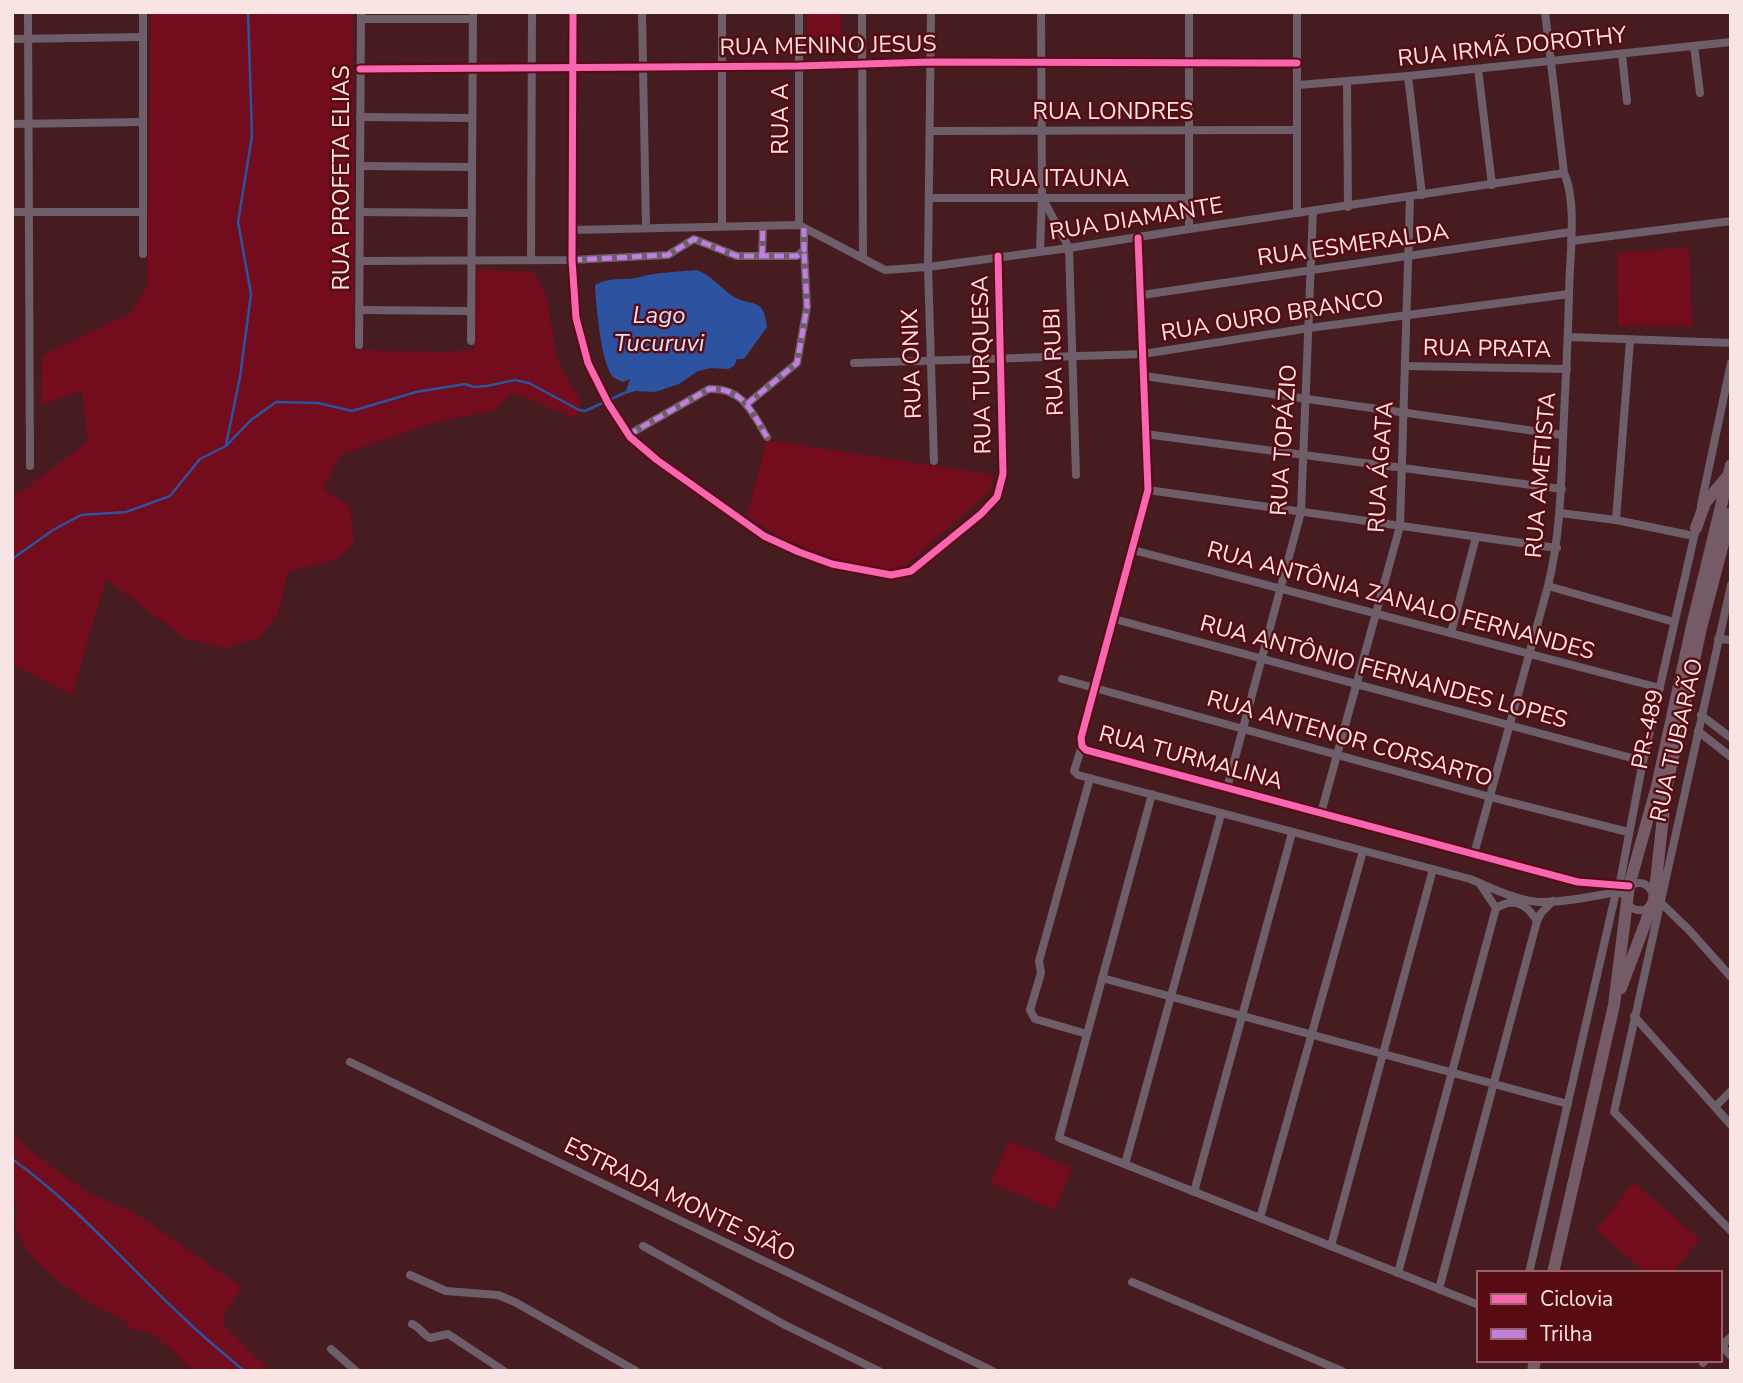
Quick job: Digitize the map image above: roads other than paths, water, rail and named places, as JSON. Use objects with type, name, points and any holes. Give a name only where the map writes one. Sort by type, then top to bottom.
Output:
[{"type":"main road","points":[[1695,532],[1705,503],[1729,470]]},
{"type":"main road","name":"PR-489","points":[[1553,1271],[1614,1004],[1621,892],[1657,786],[1729,470]]},
{"type":"main road","name":"PR-489","points":[[1614,1004],[1657,901],[1666,789],[1701,628],[1731,513]]},
{"type":"street","points":[[29,12],[30,466]]},
{"type":"street","points":[[143,254],[144,12]]},
{"type":"street","points":[[531,260],[532,12]]},
{"type":"street","points":[[573,12],[572,260],[579,334],[588,363],[606,400],[628,435],[709,389],[724,388],[747,404],[767,436]]},
{"type":"street","points":[[642,12],[646,228]]},
{"type":"street","points":[[722,12],[722,226]]},
{"type":"street","name":"RUA A","points":[[747,404],[797,363],[807,307],[802,226],[799,12]]},
{"type":"street","points":[[862,12],[863,258]]},
{"type":"street","name":"RUA ONIX","points":[[931,12],[928,267],[934,461]]},
{"type":"street","points":[[1040,251],[1041,12]]},
{"type":"street","points":[[1189,12],[1189,229]]},
{"type":"street","points":[[1297,12],[1297,214]]},
{"type":"street","name":"RUA AMETISTA","points":[[1474,854],[1548,586],[1557,548],[1560,513],[1571,236],[1569,185],[1564,173],[1545,12]]},
{"type":"street","points":[[361,16],[473,16],[471,341]]},
{"type":"street","name":"RUA PROFETA ELIAS","points":[[359,345],[361,16]]},
{"type":"street","points":[[12,39],[143,37]]},
{"type":"street","name":"RUA IRMÃ DOROTHY","points":[[1298,85],[1731,43]]},
{"type":"street","points":[[1694,46],[1700,93]]},
{"type":"street","points":[[1622,55],[1627,102]]},
{"type":"street","name":"RUA MENINO JESUS","points":[[360,69],[722,67],[1041,61],[1297,63]]},
{"type":"street","points":[[1478,69],[1492,186]]},
{"type":"street","points":[[1408,76],[1422,195]]},
{"type":"street","points":[[1347,82],[1348,207]]},
{"type":"street","points":[[360,117],[472,118]]},
{"type":"street","points":[[12,124],[142,122]]},
{"type":"street","name":"RUA LONDRES","points":[[930,131],[1297,130]]},
{"type":"street","points":[[360,166],[472,167]]},
{"type":"street","name":"RUA DIAMANTE","points":[[572,230],[802,226],[884,270],[928,267],[1138,239],[1564,173]]},
{"type":"street","points":[[1042,197],[1069,248]]},
{"type":"street","name":"RUA ÁGATA","points":[[1321,813],[1400,526],[1410,197]]},
{"type":"street","name":"RUA ITAUNA","points":[[930,198],[1188,198]]},
{"type":"street","name":"RUA TOPÁZIO","points":[[1227,788],[1301,512],[1313,211]]},
{"type":"street","points":[[12,212],[142,212]]},
{"type":"street","points":[[360,212],[472,212]]},
{"type":"street","name":"RUA ESMERALDA","points":[[1142,295],[1409,256],[1571,236],[1731,221]]},
{"type":"street","points":[[762,256],[764,226]]},
{"type":"street","points":[[360,261],[572,260],[668,255],[694,239],[737,256],[797,256],[804,250]]},
{"type":"street","name":"RUA TURMALINA","points":[[1138,239],[1148,490],[1082,746],[1086,750],[1621,892]]},
{"type":"street","name":"RUA RUBI","points":[[1069,248],[1076,475]]},
{"type":"street","name":"RUA TURQUESA","points":[[628,435],[648,454],[764,536],[832,564],[891,575],[911,571],[981,514],[997,497],[1003,474],[998,256]]},
{"type":"street","name":"RUA OURO BRANCO","points":[[855,363],[1143,354],[1309,328],[1569,294]]},
{"type":"street","points":[[359,310],[471,311]]},
{"type":"street","points":[[1569,337],[1731,343]]},
{"type":"street","points":[[1616,520],[1630,340]]},
{"type":"street","points":[[1529,1271],[1621,892],[1628,832],[1731,363]]},
{"type":"street","name":"RUA PRATA","points":[[1405,366],[1567,369]]},
{"type":"street","points":[[1144,376],[1563,435]]},
{"type":"street","points":[[1145,434],[1562,489]]},
{"type":"street","points":[[1148,490],[1557,548]]},
{"type":"street","points":[[1560,513],[1695,532]]},
{"type":"street","points":[[1451,632],[1476,537]]},
{"type":"street","name":"RUA ANTÔNIA ZANALO FERNANDES","points":[[1133,550],[1660,688]]},
{"type":"street","name":"RUA TUBARÃO","points":[[1731,585],[1657,901],[1614,1112],[1731,1231]]},
{"type":"street","points":[[1548,586],[1674,622]]},
{"type":"street","name":"RUA ANTÔNIO FERNANDES LOPES","points":[[1114,619],[1643,761]]},
{"type":"street","points":[[1718,639],[1731,640]]},
{"type":"street","name":"RUA ANTENOR CORSARTO","points":[[1062,678],[1490,797],[1628,832]]},
{"type":"street","points":[[1701,715],[1731,738]]},
{"type":"street","points":[[1698,731],[1731,757]]},
{"type":"street","points":[[1082,746],[1074,771],[1078,775],[1433,869],[1521,898],[1539,902],[1621,892],[1638,883],[1645,884],[1657,901],[1689,930],[1731,977]]},
{"type":"street","points":[[1087,1034],[1035,1019],[1030,1010],[1041,973],[1039,961],[1090,778]]},
{"type":"street","points":[[1152,794],[1059,1138],[1477,1303]]},
{"type":"street","points":[[1125,1164],[1221,814]]},
{"type":"street","points":[[1194,1192],[1292,833]]},
{"type":"street","points":[[1260,1218],[1363,851]]},
{"type":"street","points":[[1331,1246],[1433,869]]},
{"type":"street","points":[[1478,882],[1496,908]]},
{"type":"street","points":[[1621,892],[1630,907],[1643,910],[1657,901]]},
{"type":"street","points":[[1439,1289],[1537,920],[1554,900]]},
{"type":"street","points":[[1398,1273],[1496,908],[1502,904],[1519,903],[1530,909],[1537,920]]},
{"type":"street","points":[[1102,978],[1568,1104]]},
{"type":"street","points":[[1634,1016],[1731,1125]]},
{"type":"street","name":"ESTRADA MONTE SIÃO","points":[[350,1062],[993,1371]]},
{"type":"street","points":[[1715,1107],[1731,1091]]},
{"type":"street","points":[[643,1246],[785,1325],[879,1371]]},
{"type":"street","points":[[410,1275],[446,1291],[498,1295],[515,1302],[636,1371]]},
{"type":"street","points":[[1132,1282],[1342,1371]]},
{"type":"street","points":[[412,1324],[418,1326],[425,1336],[430,1338],[448,1334],[505,1371]]},
{"type":"street","points":[[331,1349],[356,1371]]},
{"type":"water","name":"Lago Tucuruvi","points":[[697,270],[733,296],[759,306],[764,313],[767,327],[744,359],[737,359],[734,366],[728,369],[711,368],[698,371],[679,384],[655,392],[635,391],[620,396],[619,394],[626,391],[630,379],[623,382],[613,377],[605,360],[595,285],[613,280]]},
{"type":"waterway","points":[[226,445],[240,377],[251,294],[238,222],[252,136],[248,12]]},
{"type":"waterway","points":[[12,559],[53,530],[81,515],[126,512],[170,496],[200,459],[226,446],[251,420],[276,402],[318,403],[352,411],[416,392],[465,384],[474,387],[487,386],[515,380],[529,383],[585,411],[622,394]]},
{"type":"waterway","points":[[12,1159],[81,1217],[194,1328],[244,1371]]}]
